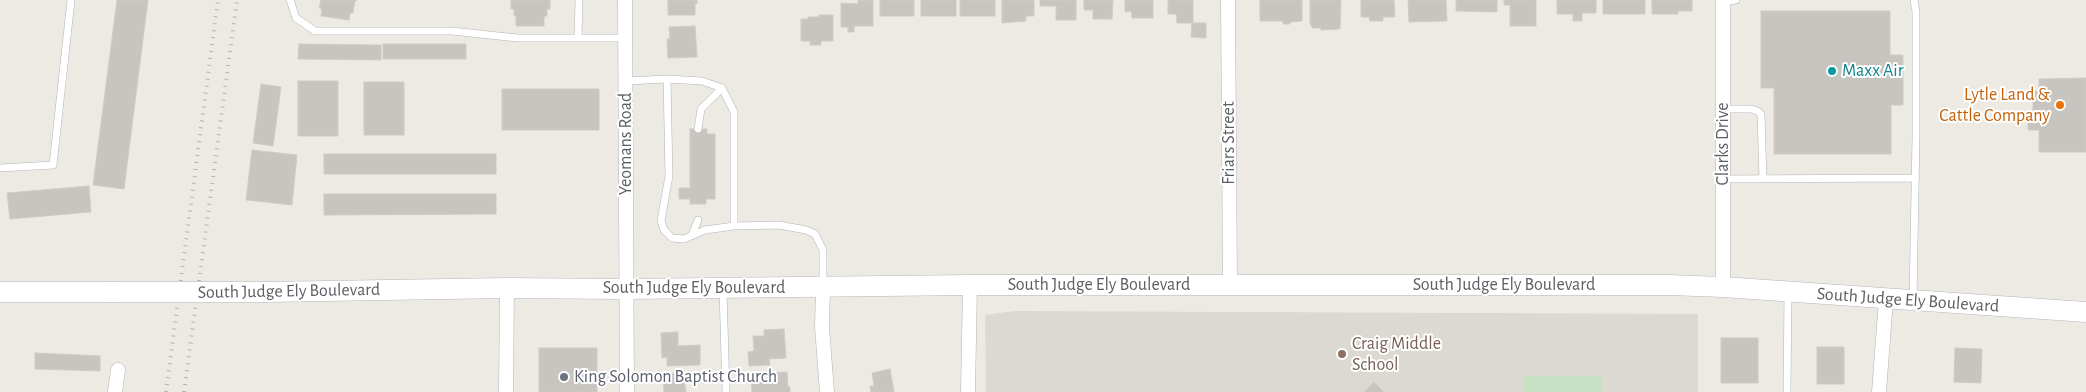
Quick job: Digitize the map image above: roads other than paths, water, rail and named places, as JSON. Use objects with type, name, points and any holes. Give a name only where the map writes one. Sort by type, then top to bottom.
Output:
[{"type":"main road","name":"South Judge Ely Boulevard","points":[[0,292],[265,292],[507,288],[625,289],[970,285],[1723,287],[2086,312]]},
{"type":"street","name":"Yeomans Road","points":[[625,0],[627,392]]},
{"type":"street","name":"Friars Street","points":[[1228,0],[1230,285]]},
{"type":"street","name":"Clarks Drive","points":[[1723,287],[1723,109],[1727,1]]},
{"type":"street","points":[[968,392],[970,285]]},
{"type":"street","points":[[823,287],[822,327],[826,392]]},
{"type":"street","points":[[506,392],[507,288]]},
{"type":"street","points":[[1879,392],[1886,298]]},
{"type":"street","points":[[115,392],[118,370]]},
{"type":"lane","points":[[0,168],[52,165],[71,0]]},
{"type":"lane","points":[[290,0],[296,18],[315,31],[452,31],[517,38],[625,38]]},
{"type":"lane","points":[[578,38],[579,0]]},
{"type":"lane","points":[[1913,300],[1916,178],[1916,12],[1914,0]]},
{"type":"lane","points":[[667,79],[669,176],[661,220],[664,230],[672,238],[684,239],[705,230],[734,226],[779,225],[806,230],[815,234],[823,250],[823,287]]},
{"type":"lane","points":[[626,81],[667,79],[702,81],[722,88],[734,112],[734,226]]},
{"type":"lane","points":[[698,129],[700,109],[722,88]]},
{"type":"lane","points":[[1723,109],[1751,109],[1757,110],[1761,114],[1763,122],[1763,179]]},
{"type":"lane","points":[[1723,179],[1916,178]]},
{"type":"lane","points":[[692,235],[698,220]]},
{"type":"lane","points":[[723,288],[726,392]]},
{"type":"lane","points":[[1787,392],[1788,292]]},
{"type":"railway","points":[[166,392],[218,0]]},
{"type":"railway","points":[[184,392],[237,0]]},
{"type":"place","name":"Maxx Air","points":[[1832,71]]},
{"type":"place","name":"Lytle Land & Cattle Company","points":[[2060,105]]},
{"type":"place","name":"Craig Middle School","points":[[1342,354]]},
{"type":"place","name":"King Solomon Baptist Church","points":[[564,377]]}]
